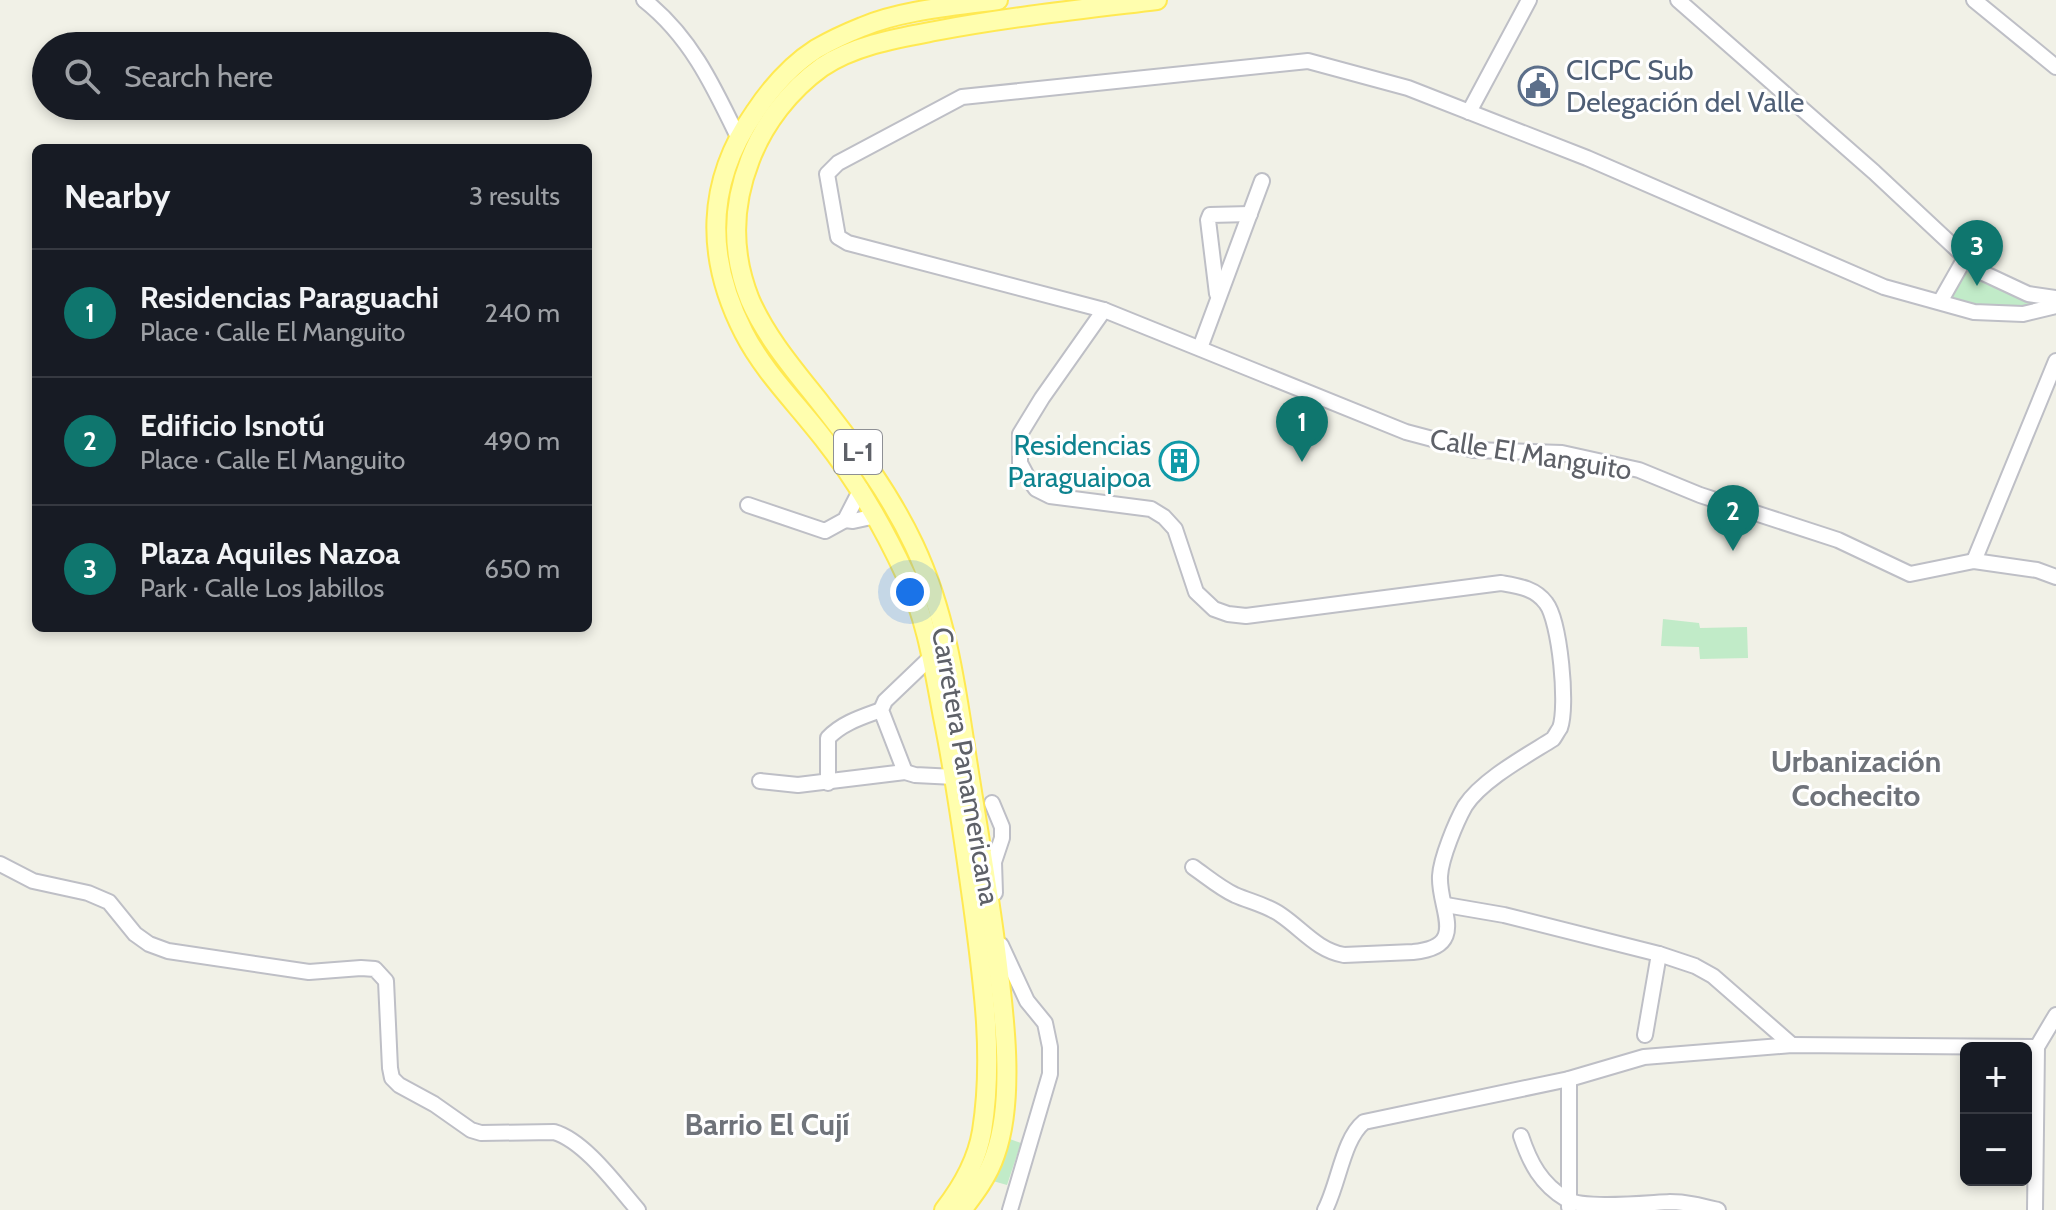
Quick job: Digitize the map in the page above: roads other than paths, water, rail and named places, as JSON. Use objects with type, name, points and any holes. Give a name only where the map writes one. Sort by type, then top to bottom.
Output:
[{"type":"main road","name":"Carretera Panamericana","points":[[944,1210],[971,1168],[979,1144],[988,1061],[983,988],[955,777],[931,657],[917,600],[861,489],[765,366],[745,335],[731,302],[719,256],[715,216],[723,174],[738,137],[770,91],[817,49],[864,26],[884,20],[998,0]]},
{"type":"main road","name":"Carretera Panamericana","points":[[962,1210],[975,1193],[999,1144],[1005,1090],[1003,1001],[988,862],[945,631],[915,546],[875,476],[778,348],[751,302],[737,244],[736,202],[755,147],[774,116],[801,85],[833,61],[856,50],[923,33],[1157,0]]},
{"type":"street","points":[[644,0],[675,26],[706,71],[738,137]]},
{"type":"street","points":[[1529,0],[1469,112],[1587,158],[1884,287],[1974,312],[2023,314],[2056,306]]},
{"type":"street","points":[[1678,0],[1874,172],[1981,272],[2028,294],[2056,298]]},
{"type":"street","points":[[1974,0],[2056,67]]},
{"type":"street","name":"Calle El Manguito","points":[[1469,112],[1408,88],[1308,61],[976,95],[962,97],[838,163],[827,174],[827,179],[838,237],[848,243],[1104,310],[1406,432],[1474,450],[1562,453],[1639,470],[1700,495],[1838,540],[1910,574],[1974,561],[2037,570],[2056,577]]},
{"type":"street","points":[[1200,348],[1262,181]]},
{"type":"street","points":[[1217,300],[1208,220],[1210,215],[1216,213],[1250,214]]},
{"type":"street","points":[[1940,302],[1965,258]]},
{"type":"street","points":[[1104,310],[1020,434],[1020,463],[1036,489],[1050,496],[1151,509],[1164,517],[1175,529],[1196,592],[1214,609],[1228,614],[1246,616],[1501,583],[1530,589],[1547,604],[1558,632],[1562,693],[1560,729],[1553,739],[1474,793],[1463,810],[1441,867],[1446,934],[1432,948],[1344,955],[1323,949],[1281,915],[1234,894],[1193,867]]},
{"type":"street","points":[[1974,561],[2056,361]]},
{"type":"street","points":[[748,505],[825,531],[845,520],[861,489]]},
{"type":"street","points":[[845,520],[876,516]]},
{"type":"street","points":[[828,783],[828,738],[835,730],[881,710],[885,701],[931,657]]},
{"type":"street","points":[[881,710],[905,772]]},
{"type":"street","points":[[760,781],[798,785],[905,772],[955,777]]},
{"type":"street","points":[[992,803],[1002,827],[1002,838],[988,862],[995,922],[1006,959],[1027,1001],[1045,1023],[1050,1047],[1050,1074],[1010,1210]]},
{"type":"street","points":[[0,864],[33,881],[88,893],[109,902],[135,934],[149,944],[168,951],[309,972],[375,969],[386,981],[390,1068],[392,1078],[399,1085],[434,1104],[471,1130],[481,1133],[562,1134],[579,1146],[638,1210]]},
{"type":"street","points":[[1446,905],[1504,915],[1695,966],[1713,976],[1792,1045]]},
{"type":"street","points":[[1645,1035],[1659,954]]},
{"type":"street","points":[[2035,1210],[2037,1047],[2056,1015]]},
{"type":"street","points":[[1325,1210],[1335,1191],[1349,1139],[1364,1122],[1569,1079],[1644,1057],[1792,1045],[2037,1047]]},
{"type":"street","points":[[1569,1079],[1569,1206]]},
{"type":"street","points":[[1521,1136],[1528,1158],[1540,1178],[1569,1206],[1694,1203],[1718,1210]]},
{"type":"place","name":"CICPC Sub Delegación del Valle","points":[[1538,86]]},
{"type":"place","name":"Plaza Aquiles Nazoa","points":[[1977,286]]},
{"type":"place","name":"Residencias Paraguaipoa","points":[[1179,461]]},
{"type":"place","name":"Residencias Paraguachi","points":[[1302,462]]},
{"type":"place","name":"Edificio Isnotú","points":[[1733,551]]},
{"type":"district","name":"Urbanización Cochecito","points":[[1856,779]]},
{"type":"district","name":"Barrio El Cují","points":[[767,1125]]}]
